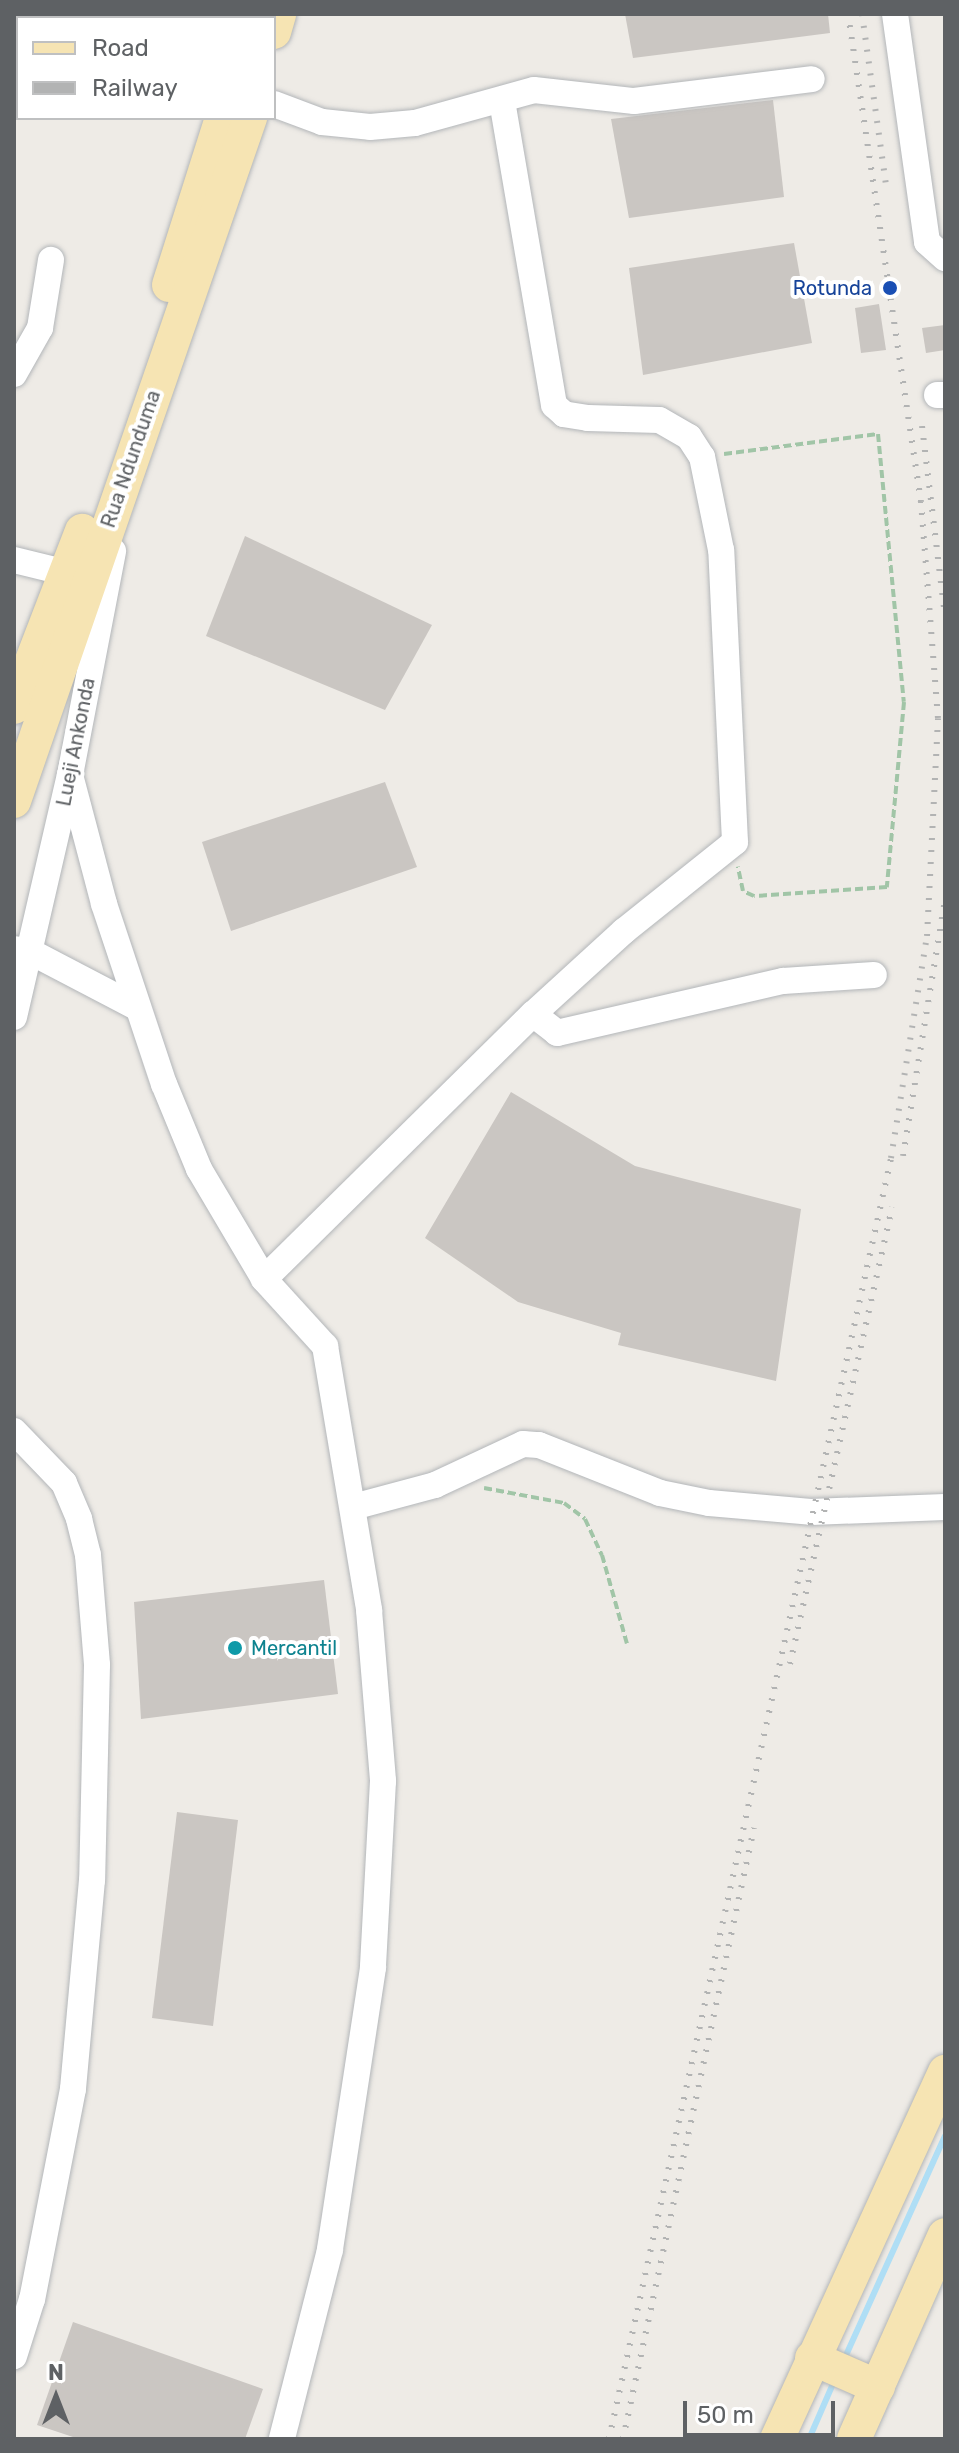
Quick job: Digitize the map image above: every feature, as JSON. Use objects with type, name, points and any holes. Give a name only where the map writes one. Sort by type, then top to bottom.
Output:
[{"type":"main road","name":"Rua Ndunduma","points":[[14,707],[67,573],[182,250],[221,120]]},
{"type":"main road","name":"Rua Ndunduma","points":[[14,801],[249,120]]},
{"type":"main road","points":[[777,2439],[945,2072]]},
{"type":"main road","points":[[854,2439],[945,2235]]},
{"type":"main road","points":[[812,2358],[878,2387]]},
{"type":"street","points":[[895,14],[927,242],[945,258]]},
{"type":"street","points":[[276,105],[322,122],[370,127],[415,123],[534,90],[557,90],[604,101],[634,101],[812,79]]},
{"type":"street","points":[[264,1279],[533,1014],[624,931],[735,842],[721,550],[702,457],[689,437],[659,420],[588,418],[564,414],[554,405],[502,101]]},
{"type":"street","points":[[14,374],[40,328],[51,260]]},
{"type":"street","name":"Lueji Ankonda","points":[[14,1017],[22,950],[70,775],[130,465]]},
{"type":"street","points":[[14,560],[67,573]]},
{"type":"street","points":[[70,775],[138,1008],[199,1169],[264,1279],[325,1346],[369,1610],[383,1781],[376,1926],[330,2250],[282,2439]]},
{"type":"street","points":[[22,950],[138,1008]]},
{"type":"street","points":[[533,1014],[557,1033],[783,981],[874,975]]},
{"type":"street","points":[[14,2356],[32,2299],[73,2089],[92,1880],[97,1665],[88,1555],[79,1519],[64,1483],[19,1439]]},
{"type":"street","points":[[353,1507],[456,1477],[523,1444],[539,1445],[660,1493],[709,1503],[811,1512],[945,1507]]},
{"type":"path","points":[[702,457],[878,434],[904,702],[887,887],[754,896],[739,884],[735,842]]},
{"type":"path","points":[[456,1477],[471,1487],[546,1497],[576,1509],[602,1555],[627,1644]]},
{"type":"building","points":[[625,14],[828,14],[830,33],[633,58]]},
{"type":"building","points":[[773,100],[784,197],[629,218],[611,119]]},
{"type":"building","points":[[794,243],[812,343],[643,375],[629,268]]},
{"type":"building","points":[[879,304],[886,350],[861,353],[855,308]]},
{"type":"building","points":[[945,325],[945,350],[926,353],[922,328]]},
{"type":"building","points":[[245,536],[432,625],[385,710],[206,636]]},
{"type":"building","points":[[385,782],[417,867],[231,931],[202,842]]},
{"type":"building","points":[[511,1092],[635,1166],[801,1209],[776,1381],[618,1345],[621,1333],[518,1302],[425,1238]]},
{"type":"building","name":"Mercantil","points":[[324,1580],[338,1694],[141,1719],[134,1602]]},
{"type":"building","points":[[177,1812],[238,1820],[213,2026],[152,2018]]},
{"type":"building","points":[[73,2322],[263,2389],[245,2439],[79,2439],[37,2425]]},
{"type":"waterway","points":[[847,2353],[945,2136]]},
{"type":"waterway","points":[[809,2439],[832,2386]]},
{"type":"railway","points":[[609,2439],[891,1158],[927,936],[938,718],[921,502],[848,14]]},
{"type":"railway","points":[[862,14],[886,184]]},
{"type":"railway","points":[[922,426],[945,616]]},
{"type":"railway","points":[[903,1156],[945,900]]},
{"type":"railway","points":[[790,1664],[892,1207]]},
{"type":"railway","points":[[623,2439],[754,1828]]},
{"type":"place","name":"Rotunda","points":[[890,288]]},
{"type":"place","name":"Mercantil","points":[[235,1648]]}]
